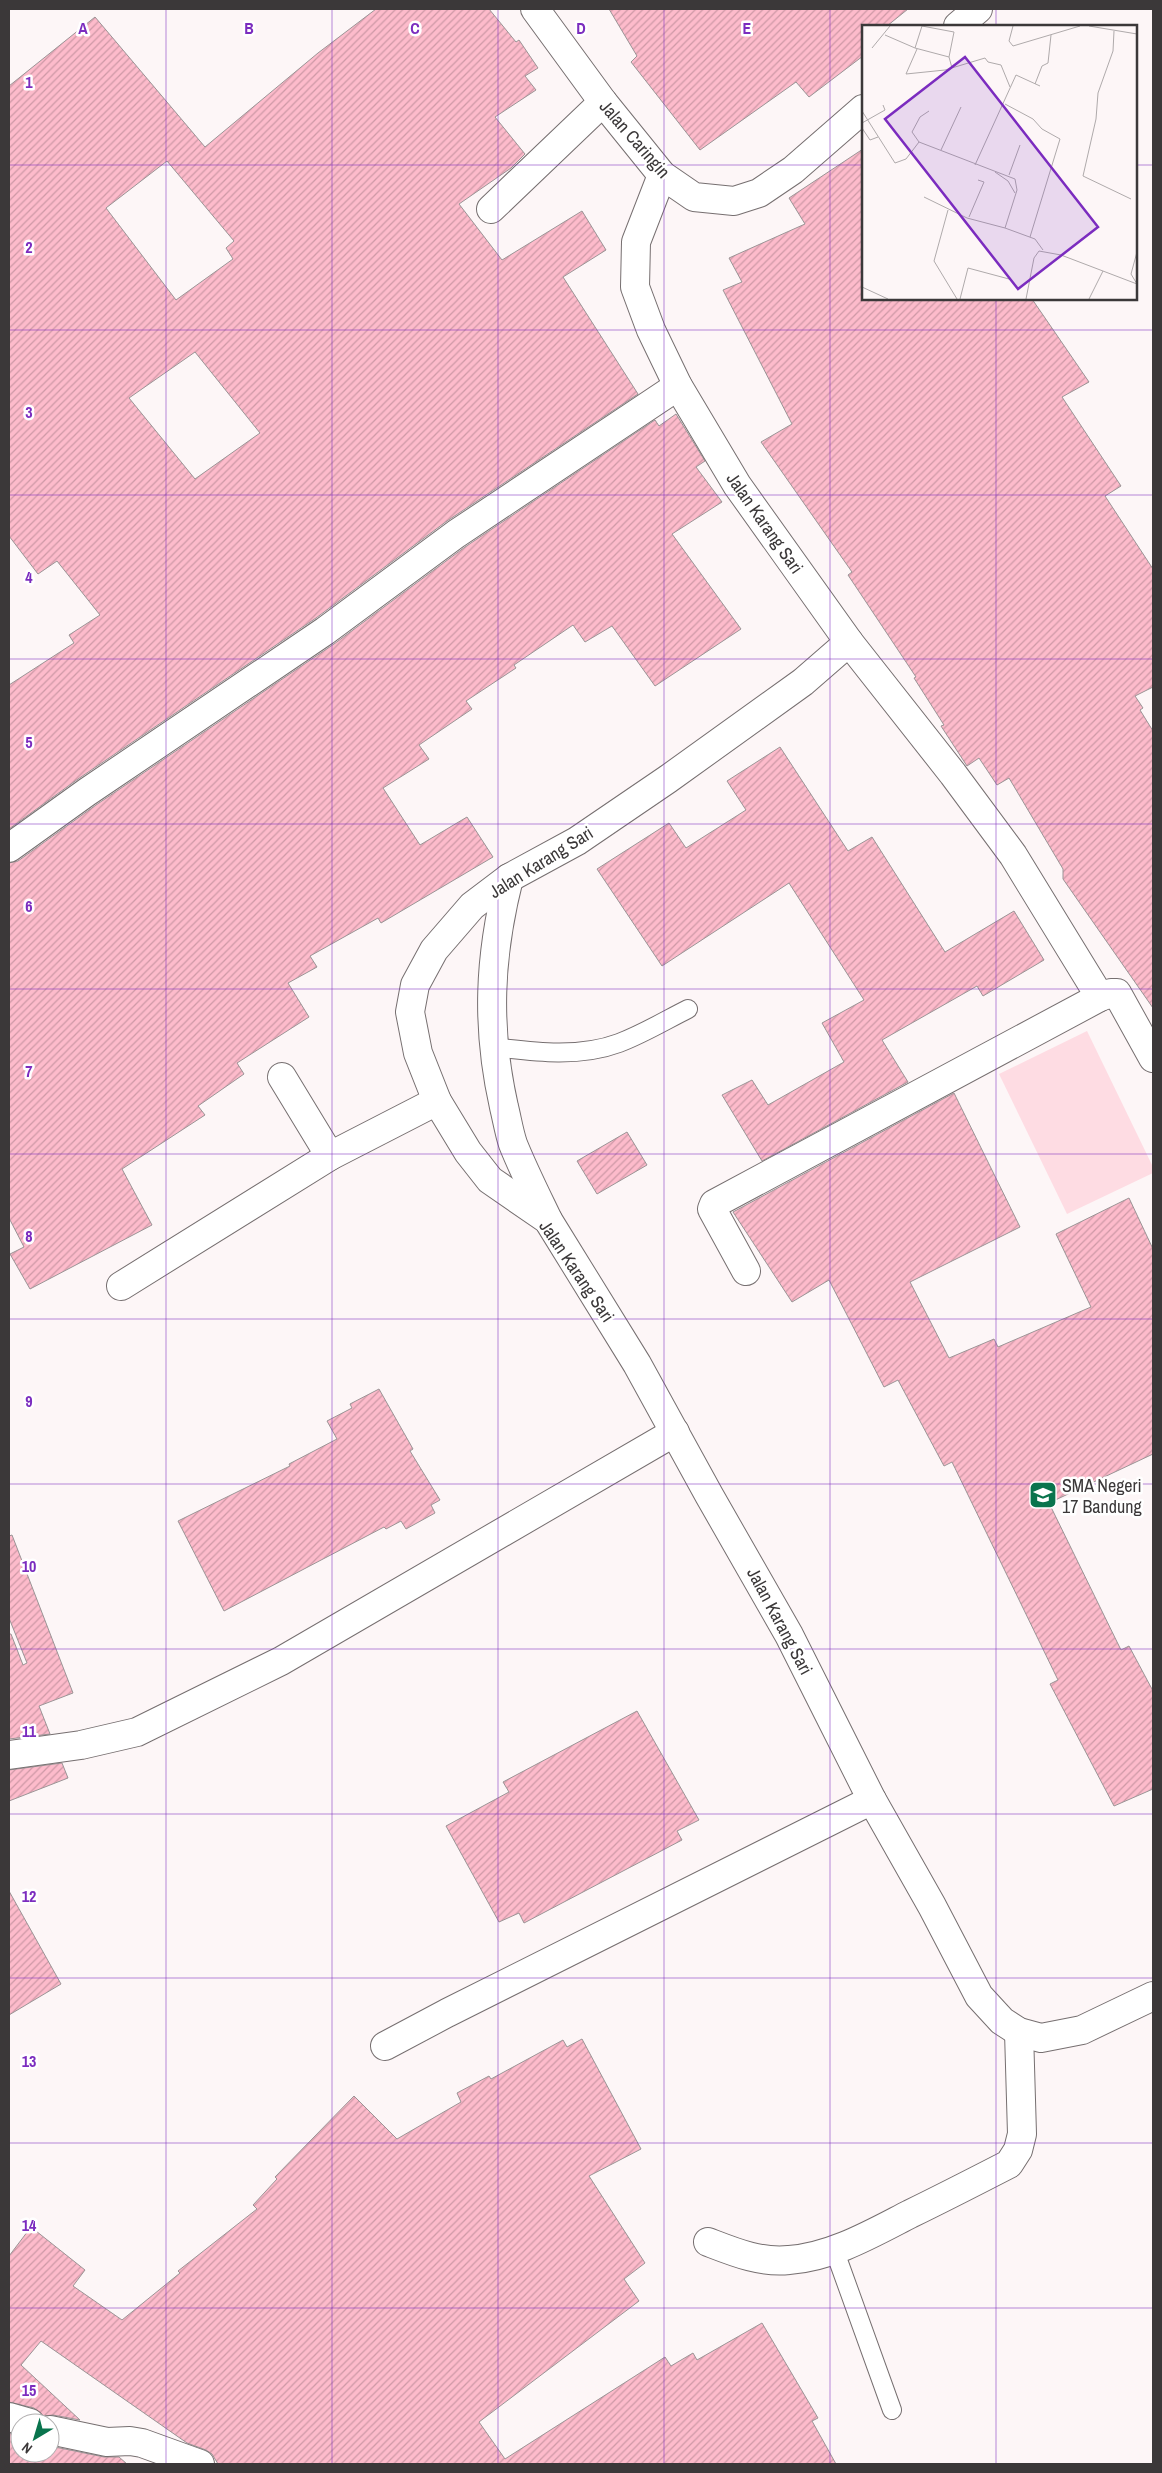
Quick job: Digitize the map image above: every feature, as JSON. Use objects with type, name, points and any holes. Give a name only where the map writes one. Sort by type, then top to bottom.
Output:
[{"type":"street","name":"Jalan Caringin","points":[[535,9],[603,102],[662,175],[694,197],[734,201],[760,193],[793,170],[862,110]]},
{"type":"street","points":[[959,25],[978,9]]},
{"type":"street","points":[[491,209],[603,102]]},
{"type":"street","name":"Jalan Karang Sari","points":[[662,175],[636,242],[635,287],[650,330],[678,386],[736,485],[849,642],[803,682],[653,789],[577,841],[509,878],[472,906],[434,950],[415,985],[410,1012],[418,1053],[437,1101],[468,1152],[490,1180],[548,1220],[637,1364],[789,1635],[872,1800],[932,1906],[979,1996],[1002,2020],[1019,2032]]},
{"type":"street","points":[[9,848],[95,787],[326,631],[456,534],[678,386]]},
{"type":"street","points":[[849,642],[953,774],[1013,855],[1100,998]]},
{"type":"street","points":[[509,878],[498,922],[494,953],[491,988],[493,1047],[513,1143],[548,1220]]},
{"type":"street","points":[[746,1271],[712,1209],[714,1204],[1100,998],[1111,993],[1117,993],[1153,1058]]},
{"type":"street","points":[[282,1077],[330,1156]]},
{"type":"street","points":[[121,1286],[330,1156],[437,1101]]},
{"type":"street","points":[[9,1755],[43,1748],[81,1745],[137,1732],[281,1662],[675,1432]]},
{"type":"street","points":[[385,2046],[872,1800]]},
{"type":"street","points":[[708,2242],[740,2255],[761,2260],[789,2260],[834,2249],[864,2238],[1009,2164],[1018,2150],[1022,2134],[1019,2032],[1041,2038],[1082,2030],[1153,1996]]},
{"type":"street","points":[[60,2432],[107,2442],[130,2440],[196,2464]]},
{"type":"lane","points":[[493,1047],[537,1052],[589,1050],[618,1043],[688,1009]]},
{"type":"lane","points":[[834,2249],[892,2410]]},
{"type":"shaded area","points":[[1087,1031],[1153,1167],[1153,1173],[1067,1214],[999,1074]]},
{"type":"building","points":[[376,9],[489,9],[516,42],[519,40],[538,68],[525,76],[536,90],[495,117],[525,154],[511,168],[459,204],[502,260],[582,211],[606,250],[563,277],[638,394],[447,521],[316,618],[78,779],[9,829],[9,685],[74,643],[69,635],[100,615],[57,561],[38,574],[9,536],[9,86],[95,17],[205,147],[318,53]],"holes":[[[167,161],[234,241],[226,248],[233,259],[176,300],[106,208]],[[195,352],[260,433],[195,479],[129,398]]]},
{"type":"building","points":[[609,9],[908,9],[888,25],[862,25],[862,57],[809,97],[796,82],[700,150],[631,62],[637,56]]},
{"type":"building","points":[[862,150],[862,300],[1033,300],[1089,382],[1062,397],[1121,486],[1105,496],[1153,569],[1153,687],[1135,696],[1143,708],[1140,710],[1153,731],[1153,1008],[1063,879],[1063,869],[1009,778],[997,785],[979,758],[967,766],[941,726],[944,725],[914,678],[916,677],[848,575],[852,572],[761,442],[792,424],[723,290],[742,282],[729,258],[805,224],[789,198]]},
{"type":"building","points":[[676,414],[705,461],[696,467],[722,502],[672,534],[741,629],[655,686],[612,626],[585,642],[573,625],[514,665],[516,668],[466,701],[472,709],[419,745],[429,759],[383,788],[420,845],[467,817],[493,857],[381,923],[378,918],[310,956],[317,967],[288,983],[309,1017],[237,1063],[244,1074],[198,1106],[205,1115],[122,1169],[152,1225],[30,1289],[10,1254],[24,1247],[9,1218],[9,863],[18,861],[96,805],[334,644],[465,547],[655,420],[659,426]]},
{"type":"building","points":[[780,747],[848,851],[872,837],[945,952],[1014,911],[1044,960],[983,996],[977,986],[882,1040],[908,1082],[762,1161],[722,1095],[752,1080],[768,1105],[844,1062],[822,1023],[864,1000],[789,883],[662,966],[597,869],[669,823],[686,848],[746,810],[727,781]]},
{"type":"building","points":[[954,1093],[1020,1227],[910,1282],[949,1358],[994,1339],[998,1347],[1091,1307],[1056,1234],[1129,1198],[1153,1249],[1153,1454],[1049,1503],[1121,1650],[1129,1646],[1153,1691],[1153,1789],[1114,1806],[1050,1684],[1058,1680],[952,1462],[944,1466],[898,1380],[884,1387],[829,1280],[792,1302],[733,1212]]},
{"type":"building","points":[[627,1132],[647,1165],[597,1194],[577,1161]]},
{"type":"building","points":[[379,1389],[413,1449],[410,1451],[440,1500],[431,1505],[435,1513],[406,1529],[401,1521],[386,1529],[384,1527],[224,1611],[178,1521],[290,1466],[289,1464],[337,1439],[327,1421],[352,1408],[350,1404]]},
{"type":"building","points":[[12,1535],[73,1693],[39,1706],[50,1734],[9,1739],[9,1634],[11,1634],[23,1665],[27,1663],[9,1618],[9,1536]]},
{"type":"building","points":[[637,1711],[699,1820],[677,1831],[682,1840],[524,1923],[519,1913],[499,1922],[446,1826],[509,1792],[503,1782]]},
{"type":"building","points":[[62,1763],[68,1778],[9,1801],[9,1770]]},
{"type":"building","points":[[9,1891],[61,1984],[9,2015]]},
{"type":"building","points":[[582,2039],[641,2149],[589,2176],[645,2263],[624,2279],[639,2301],[479,2422],[505,2459],[665,2357],[671,2366],[693,2353],[697,2360],[762,2323],[818,2418],[812,2421],[836,2464],[218,2464],[212,2454],[187,2443],[41,2341],[21,2365],[80,2420],[60,2416],[60,2413],[40,2413],[34,2408],[9,2402],[9,2256],[31,2227],[85,2270],[73,2286],[122,2320],[180,2273],[178,2271],[257,2209],[253,2205],[277,2179],[275,2177],[354,2096],[397,2139],[461,2102],[457,2093],[489,2076],[491,2079],[563,2040],[567,2047]]},
{"type":"building","points":[[9,2433],[10,2463],[60,2463],[60,2448],[104,2457],[119,2457],[127,2464],[9,2464]]},
{"type":"place","name":"SMA Negeri 17 Bandung","points":[[1043,1495]]}]
